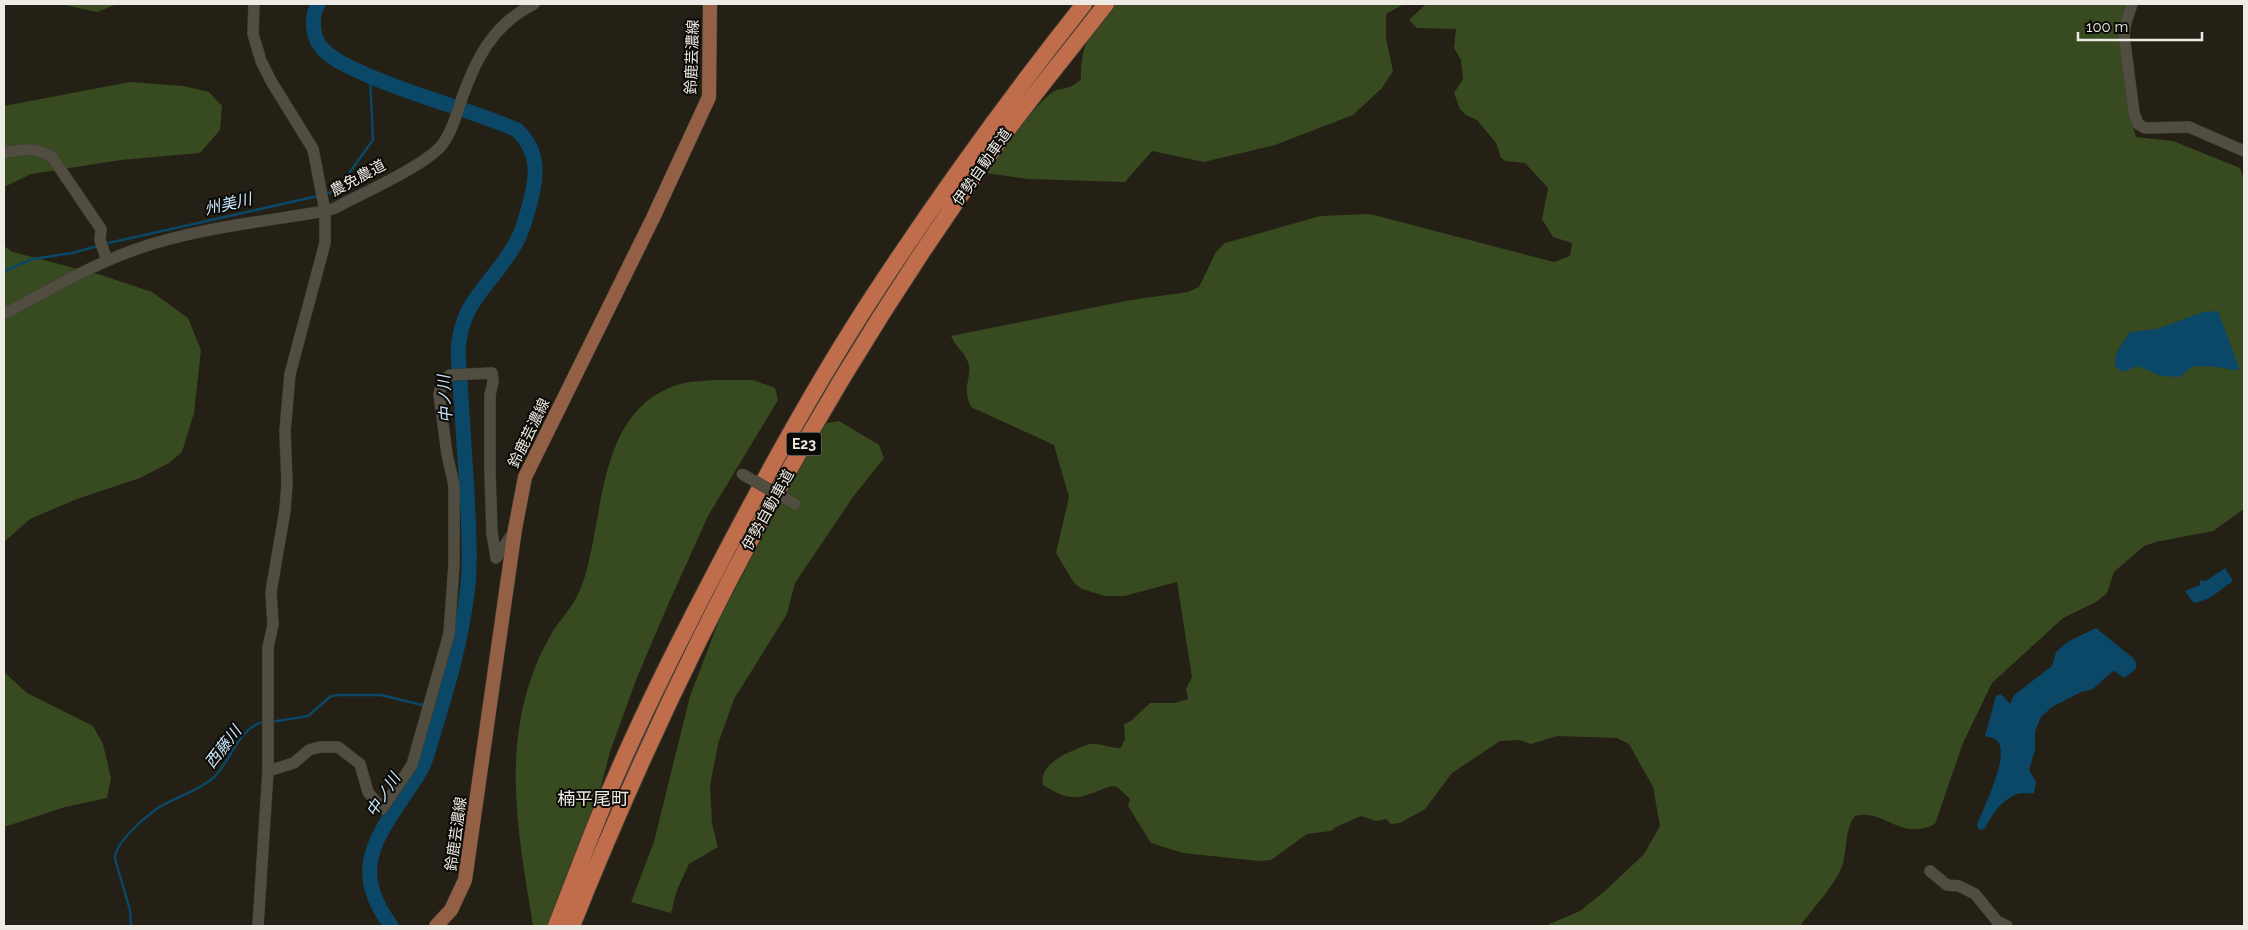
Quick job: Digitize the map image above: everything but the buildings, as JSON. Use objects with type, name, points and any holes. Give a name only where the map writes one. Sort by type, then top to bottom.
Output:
[{"type":"highway","name":"伊勢自動車道","points":[[556,926],[599,817],[650,701],[744,517],[807,404],[875,292],[942,192],[1026,77],[1084,4]]},
{"type":"highway","name":"伊勢自動車道","points":[[572,926],[640,763],[696,646],[758,526],[822,413],[926,248],[997,144],[1106,4]]},
{"type":"main road","name":"鈴鹿芸濃線","points":[[436,926],[451,910],[465,880],[515,529],[525,477],[653,218],[709,97],[710,4]]},
{"type":"street","points":[[254,4],[253,34],[261,60],[271,81],[313,149],[324,206],[324,243],[313,293],[290,370],[285,431],[287,483],[285,510],[271,592],[273,625],[268,647],[268,771],[258,926]]},
{"type":"street","name":"農免農道","points":[[4,314],[134,250],[194,234],[324,206],[335,208],[434,154],[442,145],[454,121],[475,63],[494,34],[507,22],[534,4]]},
{"type":"street","points":[[2132,4],[2124,36],[2134,113],[2138,124],[2144,128],[2189,127],[2244,151]]},
{"type":"street","points":[[4,153],[26,148],[44,152],[52,157],[78,198],[95,219],[100,229],[101,245],[107,262]]},
{"type":"street","points":[[268,771],[294,763],[309,750],[320,747],[338,747],[360,764],[368,792],[382,809],[412,765],[449,634],[454,565],[454,485],[447,454],[439,394],[443,380],[450,375],[492,373],[493,382],[490,395],[490,472],[492,533],[496,558],[515,529]]},
{"type":"street","points":[[742,474],[794,504]]},
{"type":"street","points":[[1930,871],[1947,885],[1959,886],[1974,894],[1997,921],[2006,926]]},
{"type":"green space","points":[[60,4],[117,4],[97,12]]},
{"type":"green space","points":[[1114,4],[1404,4],[1386,14],[1386,38],[1393,71],[1382,88],[1353,115],[1275,145],[1204,162],[1152,151],[1125,182],[1028,179],[986,173],[1041,102],[1053,92],[1072,86],[1081,79],[1085,46],[1099,22]]},
{"type":"green space","points":[[1426,4],[2127,4],[2128,109],[2136,137],[2173,141],[2240,168],[2244,179],[2244,509],[2213,531],[2144,546],[2114,572],[2107,593],[2096,602],[2063,618],[1992,683],[1963,743],[1935,824],[1912,829],[1875,816],[1855,816],[1849,828],[1845,856],[1837,877],[1800,926],[1545,926],[1580,911],[1605,891],[1644,854],[1660,826],[1653,787],[1629,744],[1617,738],[1557,736],[1531,744],[1519,740],[1500,741],[1452,773],[1425,809],[1400,823],[1391,824],[1386,819],[1376,821],[1361,816],[1331,831],[1307,834],[1271,860],[1259,861],[1183,853],[1151,843],[1128,806],[1130,799],[1117,787],[1111,786],[1084,796],[1070,797],[1043,785],[1043,777],[1046,770],[1058,758],[1066,754],[1090,744],[1121,748],[1125,739],[1124,724],[1131,721],[1150,703],[1175,703],[1188,699],[1186,689],[1192,677],[1177,582],[1124,596],[1105,596],[1082,589],[1074,583],[1056,553],[1069,497],[1054,445],[971,407],[967,392],[969,365],[951,336],[1131,300],[1188,292],[1199,287],[1216,252],[1225,243],[1320,216],[1370,214],[1554,262],[1570,256],[1572,243],[1553,237],[1542,219],[1548,188],[1525,163],[1506,161],[1501,158],[1496,143],[1477,120],[1466,115],[1460,109],[1454,93],[1463,79],[1461,60],[1454,48],[1456,29],[1417,28],[1409,20]]},
{"type":"green space","points":[[130,82],[183,86],[209,92],[222,106],[220,130],[200,153],[121,160],[31,174],[4,187],[4,106]]},
{"type":"green space","points":[[4,246],[13,252],[101,275],[152,292],[188,318],[201,350],[194,413],[182,452],[169,463],[140,478],[77,499],[30,519],[4,542]]},
{"type":"green space","points":[[714,380],[753,380],[775,388],[778,400],[708,516],[636,680],[610,752],[595,809],[548,926],[533,926],[516,795],[516,762],[525,698],[542,651],[555,628],[573,604],[585,576],[602,491],[620,436],[635,413],[656,395],[684,383]]},
{"type":"green space","points":[[839,421],[879,445],[884,458],[853,497],[795,583],[787,614],[734,699],[718,744],[710,786],[712,824],[718,847],[689,864],[677,890],[671,913],[631,902],[654,842],[690,696],[720,618],[814,439],[827,423]]},
{"type":"green space","points":[[4,672],[27,693],[93,726],[103,744],[111,778],[107,798],[65,807],[4,827]]},
{"type":"water","points":[[2218,311],[2239,368],[2236,371],[2197,366],[2189,369],[2180,377],[2161,376],[2138,366],[2122,372],[2115,366],[2117,352],[2130,332],[2157,329],[2203,312]]},
{"type":"water","points":[[2225,568],[2233,581],[2210,598],[2196,603],[2192,601],[2185,591],[2200,585],[2200,580],[2206,581]]},
{"type":"water","points":[[2096,628],[2133,658],[2136,663],[2136,669],[2124,678],[2115,671],[2112,672],[2093,689],[2081,692],[2052,707],[2041,717],[2035,731],[2035,750],[2029,770],[2036,782],[2034,793],[2022,793],[2004,801],[1995,811],[1985,828],[1979,830],[1977,825],[1995,781],[2001,756],[2000,747],[1996,740],[1985,736],[1996,696],[2001,694],[2010,704],[2014,695],[2052,666],[2056,652],[2069,641]]},
{"type":"waterway","name":"中ノ川","points":[[318,4],[314,14],[314,32],[321,47],[329,54],[342,63],[376,79],[517,130],[530,148],[535,166],[532,196],[519,237],[505,260],[478,294],[460,333],[458,351],[469,526],[468,585],[457,651],[426,758],[417,776],[384,827],[371,858],[372,889],[379,907],[391,926]]},
{"type":"waterway","name":"州美川","points":[[326,194],[337,190],[373,140],[370,76]]},
{"type":"waterway","name":"州美川","points":[[104,244],[318,196]]},
{"type":"waterway","name":"州美川","points":[[4,271],[33,259],[72,253],[98,246]]},
{"type":"waterway","name":"西藤川","points":[[271,722],[308,716],[331,696],[339,695],[381,695],[426,706]]},
{"type":"waterway","name":"西藤川","points":[[432,707],[440,709]]},
{"type":"waterway","name":"西藤川","points":[[131,926],[130,910],[115,859],[119,846],[130,832],[155,810],[199,788],[213,778],[247,731],[263,722]]},
{"type":"district","name":"楠平尾町","points":[[593,798]]}]
